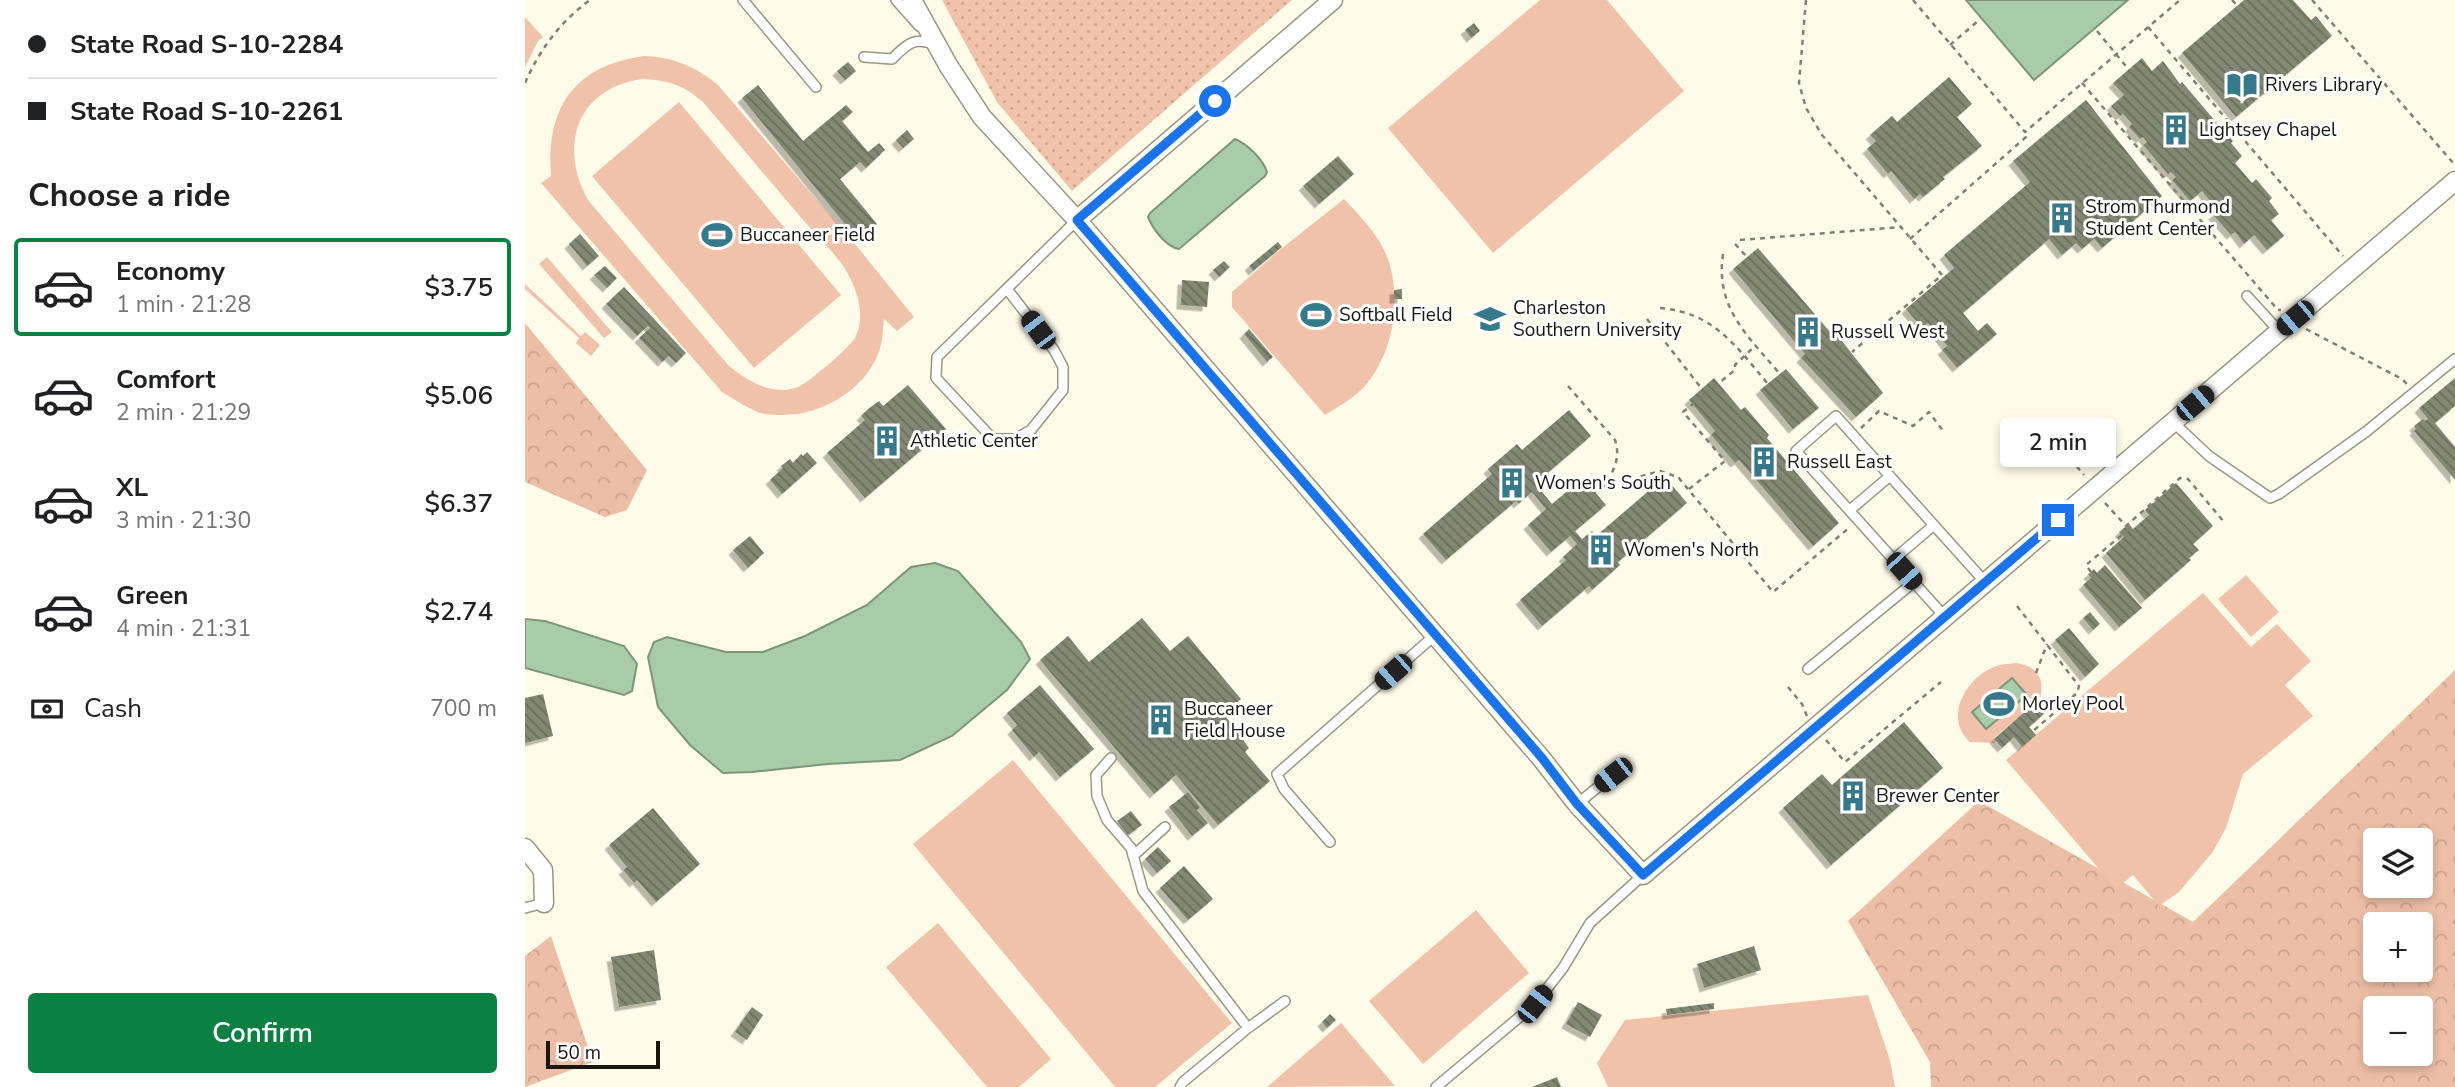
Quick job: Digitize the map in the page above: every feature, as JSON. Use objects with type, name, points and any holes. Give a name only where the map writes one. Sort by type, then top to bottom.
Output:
[{"type":"street","points":[[912,0],[937,47],[982,117],[1077,220],[1542,758],[1577,804],[1643,875],[2455,181]]},
{"type":"street","points":[[1077,220],[1333,0]]},
{"type":"street","points":[[525,848],[543,870],[544,903]]},
{"type":"lane","points":[[743,0],[816,87]]},
{"type":"lane","points":[[896,0],[937,47]]},
{"type":"lane","points":[[863,57],[893,59],[908,43],[917,40],[925,40],[937,47]]},
{"type":"lane","points":[[1007,289],[1063,367],[1063,390],[1031,430],[1015,439],[993,439],[936,378],[937,357],[1077,220]]},
{"type":"lane","points":[[2247,296],[2279,331]]},
{"type":"lane","points":[[2173,422],[2210,456],[2270,498],[2367,431],[2455,359]]},
{"type":"lane","points":[[1945,617],[1797,451],[1836,415],[1985,582]]},
{"type":"lane","points":[[1850,510],[1890,476]]},
{"type":"lane","points":[[1894,559],[1934,525]]},
{"type":"lane","points":[[1808,668],[1914,582]]},
{"type":"lane","points":[[1330,842],[1284,789],[1277,774],[1434,636]]},
{"type":"lane","points":[[1111,758],[1096,775],[1097,796],[1107,821],[1131,848],[1143,891],[1248,1028]]},
{"type":"lane","points":[[1577,804],[1613,775]]},
{"type":"lane","points":[[1133,856],[1165,827]]},
{"type":"lane","points":[[1436,1087],[1535,1004],[1563,968],[1590,923],[1643,875]]},
{"type":"lane","points":[[525,908],[544,903]]},
{"type":"lane","points":[[1180,1087],[1248,1028],[1285,1001]]},
{"type":"path","points":[[525,83],[536,59],[554,32],[590,0]]},
{"type":"path","points":[[1806,0],[1799,83],[1806,108],[1822,135],[1942,275],[1852,352]]},
{"type":"path","points":[[1910,239],[2026,137],[2025,132],[1913,0]]},
{"type":"path","points":[[2025,132],[2180,0]]},
{"type":"path","points":[[2232,0],[2238,6]]},
{"type":"path","points":[[2312,0],[2455,165]]},
{"type":"path","points":[[1950,44],[1978,20]]},
{"type":"path","points":[[2148,27],[2353,268]]},
{"type":"path","points":[[2097,31],[2129,70]]},
{"type":"path","points":[[2082,83],[2278,310],[2289,310],[2302,327],[2402,379],[2414,393]]},
{"type":"path","points":[[1740,240],[1901,227]]},
{"type":"path","points":[[1735,244],[1747,257]]},
{"type":"path","points":[[1723,254],[1720,272],[1730,311],[1738,325],[1780,374]]},
{"type":"path","points":[[1660,308],[1695,315],[1727,337],[1768,384]]},
{"type":"path","points":[[1647,319],[1702,389]]},
{"type":"path","points":[[1688,489],[1725,461],[1683,412],[1735,370],[1735,365],[1756,345]]},
{"type":"path","points":[[1568,386],[1615,440],[1618,449],[1614,470],[1595,492]]},
{"type":"path","points":[[1853,435],[1879,411],[1913,426],[1929,412],[1943,431]]},
{"type":"path","points":[[2064,451],[2129,529],[2086,565],[2091,572]]},
{"type":"path","points":[[1602,487],[1660,471],[1678,477],[1773,592],[1859,520]]},
{"type":"path","points":[[2126,526],[2180,478],[2188,479],[2224,522]]},
{"type":"path","points":[[2017,606],[2079,685],[2077,693],[2033,731]]},
{"type":"path","points":[[2036,673],[2047,644]]},
{"type":"path","points":[[1788,687],[1802,704],[1815,728],[1845,762],[1941,682]]},
{"type":"shaded area","points":[[942,0],[1292,0],[1072,191],[997,102]]},
{"type":"shaded area","points":[[1540,0],[1607,0],[1684,91],[1493,253],[1388,128]]},
{"type":"shaded area","points":[[1966,0],[2128,0],[2034,80]]},
{"type":"shaded area","points":[[525,17],[543,37],[538,41],[525,67]]},
{"type":"shaded area","points":[[644,56],[664,58],[692,67],[717,84],[914,317],[897,331],[884,319],[878,354],[871,368],[851,390],[826,406],[812,411],[774,415],[755,411],[722,392],[541,183],[551,176],[554,130],[560,110],[569,94],[582,80],[599,69]],"holes":[[[642,79],[682,88],[703,102],[833,253],[852,281],[860,313],[856,336],[833,361],[795,388],[775,390],[765,387],[745,378],[728,365],[588,200],[579,180],[575,160],[575,140],[579,123],[588,107],[602,94],[620,85]]]},
{"type":"shaded area","name":"Buccaneer Field","points":[[679,102],[841,295],[754,368],[592,176]]},
{"type":"shaded area","points":[[1235,139],[1258,157],[1267,172],[1265,176],[1179,249],[1174,248],[1153,227],[1148,217],[1150,213]]},
{"type":"shaded area","name":"Softball Field","points":[[1344,199],[1369,227],[1384,250],[1392,275],[1394,309],[1388,343],[1374,374],[1356,395],[1325,415],[1232,307],[1232,292]]},
{"type":"shaded area","points":[[547,257],[612,332],[604,338],[539,264]]},
{"type":"shaded area","points":[[525,284],[581,336],[585,332],[600,345],[591,356],[576,343],[579,338],[525,289]]},
{"type":"shaded area","points":[[935,563],[958,571],[1021,642],[1030,659],[1007,690],[952,736],[900,760],[723,773],[690,745],[658,707],[648,657],[654,642],[667,637],[726,652],[763,652],[805,636],[867,605],[911,567]]},
{"type":"shaded area","points":[[2246,575],[2279,612],[2251,637],[2218,599]]},
{"type":"shaded area","points":[[2203,593],[2251,647],[2277,624],[2311,661],[2285,685],[2313,716],[2243,774],[2226,828],[2212,853],[2179,892],[2159,906],[2133,875],[2116,889],[2006,760]]},
{"type":"shaded area","points":[[525,619],[545,621],[624,646],[637,664],[632,691],[624,695],[525,668]]},
{"type":"shaded area","points":[[2016,663],[2031,668],[2040,677],[2041,690],[2037,706],[2035,704],[1994,738],[1994,743],[1970,742],[1958,722],[1961,700],[1967,689],[1984,672],[1996,666]]},
{"type":"shaded area","name":"Morley Pool","points":[[2012,678],[2027,695],[1986,729],[1972,712]]},
{"type":"shaded area","points":[[1013,760],[1232,1023],[1155,1087],[1115,1087],[913,844]]},
{"type":"shaded area","points":[[1476,910],[1529,973],[1423,1064],[1369,1001]]},
{"type":"shaded area","points":[[938,923],[1051,1059],[1019,1087],[987,1087],[886,967]]},
{"type":"shaded area","points":[[1868,995],[1890,1060],[1895,1087],[1608,1087],[1597,1063],[1625,1020]]},
{"type":"shaded area","points":[[1341,1023],[1395,1086],[1267,1087]]},
{"type":"green space","points":[[525,323],[647,470],[627,510],[605,517],[525,482]]},
{"type":"green space","points":[[2455,670],[2455,1087],[1931,1087],[1930,1062],[1848,921],[1979,801],[2193,922]]},
{"type":"green space","points":[[551,936],[593,1062],[525,1087],[525,956]]},
{"type":"building","name":"Rivers Library","points":[[2244,0],[2293,0],[2311,20],[2316,16],[2332,36],[2236,117],[2182,53]]},
{"type":"building","points":[[1474,23],[1480,31],[1471,38],[1465,30]]},
{"type":"building","name":"Lightsey Chapel","points":[[2142,58],[2152,71],[2163,61],[2180,84],[2182,82],[2222,129],[2220,131],[2233,141],[2231,143],[2242,156],[2235,163],[2252,183],[2256,179],[2272,198],[2269,201],[2279,214],[2271,220],[2284,236],[2267,250],[2254,235],[2244,244],[2235,232],[2231,235],[2213,215],[2218,211],[2202,191],[2190,201],[2172,180],[2176,177],[2171,172],[2168,174],[2143,145],[2147,142],[2143,137],[2140,139],[2129,127],[2132,124],[2111,106],[2124,95],[2113,83]]},
{"type":"building","points":[[848,62],[856,71],[845,80],[837,71]]},
{"type":"building","points":[[1949,77],[1972,104],[1957,117],[1982,146],[1923,197],[1920,194],[1914,199],[1891,171],[1888,174],[1867,149],[1876,141],[1870,135],[1892,116],[1897,122]]},
{"type":"building","points":[[758,85],[803,141],[846,105],[853,112],[842,121],[868,152],[879,143],[885,150],[866,168],[860,162],[840,179],[877,224],[858,240],[742,98]]},
{"type":"building","name":"Strom Thurmond Student Center","points":[[2086,100],[2162,196],[2102,248],[2094,239],[2082,249],[2076,243],[2062,255],[2049,239],[1963,313],[1978,331],[1987,323],[1997,334],[1957,368],[1942,350],[1947,346],[1928,323],[1922,328],[1906,309],[1954,268],[1944,255],[2030,182],[2013,161]]},
{"type":"building","points":[[907,130],[914,139],[903,148],[896,140]]},
{"type":"building","points":[[1338,156],[1354,174],[1319,204],[1303,186]]},
{"type":"building","points":[[580,234],[599,256],[587,266],[569,244]]},
{"type":"building","points":[[1278,242],[1282,247],[1253,271],[1249,266]]},
{"type":"building","name":"Russell West","points":[[1758,248],[1831,333],[1834,331],[1883,393],[1856,417],[1801,358],[1805,354],[1733,269]]},
{"type":"building","points":[[1224,261],[1230,267],[1219,277],[1213,270]]},
{"type":"building","points":[[605,266],[617,278],[607,288],[594,275]]},
{"type":"building","points":[[1182,280],[1209,282],[1207,307],[1181,305]]},
{"type":"building","points":[[624,287],[686,353],[676,363],[669,356],[662,362],[639,338],[650,328],[648,326],[637,336],[606,304]]},
{"type":"building","points":[[1402,289],[1402,299],[1394,299],[1394,290]]},
{"type":"building","points":[[1249,329],[1273,357],[1267,362],[1244,334]]},
{"type":"building","points":[[1786,369],[1819,408],[1793,429],[1760,390]]},
{"type":"building","name":"Russell East","points":[[1714,378],[1741,410],[1745,407],[1769,435],[1767,438],[1839,523],[1813,546],[1739,460],[1735,463],[1711,435],[1715,431],[1689,400]]},
{"type":"building","points":[[2455,378],[2455,406],[2435,423],[2455,447],[2455,480],[2414,431],[2414,426],[2423,419],[2428,419],[2419,408]]},
{"type":"building","name":"Athletic Center","points":[[908,385],[946,429],[865,498],[827,453],[865,420],[861,416],[868,409],[879,401],[883,406]]},
{"type":"building","points":[[1569,410],[1591,436],[1544,476],[1547,479],[1538,487],[1552,504],[1583,478],[1606,505],[1575,531],[1582,539],[1592,531],[1596,536],[1665,477],[1687,503],[1618,562],[1620,565],[1592,590],[1589,586],[1542,626],[1520,600],[1566,560],[1563,557],[1577,544],[1570,536],[1551,552],[1528,525],[1546,509],[1532,492],[1518,504],[1516,501],[1446,560],[1423,534],[1492,474],[1488,469],[1517,444],[1522,450]]},
{"type":"building","points":[[807,452],[817,463],[782,494],[770,480],[790,459],[793,463],[801,454],[803,456]]},
{"type":"building","points":[[2176,483],[2213,526],[2193,544],[2199,550],[2189,558],[2191,560],[2145,600],[2106,553],[2124,537],[2119,532],[2129,524],[2133,529],[2149,515],[2145,510]]},
{"type":"building","points":[[750,536],[764,553],[748,568],[733,550]]},
{"type":"building","points":[[2105,565],[2142,608],[2119,627],[2083,585],[2091,578],[2088,574],[2094,569],[2097,573]]},
{"type":"building","points":[[2090,612],[2100,624],[2093,630],[2083,618]]},
{"type":"building","name":"Buccaneer Field House","points":[[1142,618],[1170,651],[1188,636],[1241,699],[1224,714],[1249,748],[1245,752],[1270,781],[1218,825],[1176,775],[1154,794],[1040,660],[1068,636],[1089,662]]},
{"type":"building","points":[[2069,628],[2099,664],[2085,677],[2055,640]]},
{"type":"building","points":[[1040,685],[1094,749],[1060,777],[1039,752],[1034,757],[1012,730],[1017,725],[1007,713]]},
{"type":"building","points":[[543,694],[553,736],[525,743],[525,698]]},
{"type":"building","points":[[2035,703],[2044,714],[2029,727],[2036,735],[2022,747],[2014,737],[2002,748],[1994,739]]},
{"type":"building","name":"Brewer Center","points":[[1904,722],[1943,768],[1831,865],[1783,808],[1822,774],[1832,785]]},
{"type":"building","points":[[1188,792],[1200,807],[1197,810],[1208,823],[1192,836],[1169,807]]},
{"type":"building","points":[[653,808],[700,864],[656,902],[637,880],[634,883],[623,870],[627,867],[609,845]]},
{"type":"building","points":[[1131,811],[1142,825],[1128,835],[1117,821]]},
{"type":"building","points":[[1158,847],[1171,861],[1157,873],[1145,859]]},
{"type":"building","points":[[1184,866],[1213,899],[1188,920],[1160,888]]},
{"type":"building","points":[[1754,946],[1761,970],[1704,988],[1697,964]]},
{"type":"building","points":[[654,950],[661,1000],[619,1007],[611,957]]},
{"type":"building","points":[[1578,1002],[1602,1015],[1590,1037],[1566,1024]]},
{"type":"building","points":[[1714,1003],[1714,1009],[1667,1015],[1666,1009]]},
{"type":"building","points":[[752,1007],[763,1015],[747,1040],[735,1032]]},
{"type":"building","points":[[1330,1014],[1336,1020],[1327,1028],[1322,1022]]},
{"type":"building","points":[[1557,1077],[1561,1087],[1532,1087]]},
{"type":"place","name":"Rivers Library","points":[[2242,85]]},
{"type":"place","name":"Lightsey Chapel","points":[[2176,130]]},
{"type":"place","name":"Strom Thurmond Student Center","points":[[2062,218]]},
{"type":"place","name":"Buccaneer Field","points":[[717,235]]},
{"type":"place","name":"Softball Field","points":[[1316,315]]},
{"type":"place","name":"Charleston Southern University","points":[[1490,319]]},
{"type":"place","name":"Russell West","points":[[1808,332]]},
{"type":"place","name":"Athletic Center","points":[[887,441]]},
{"type":"place","name":"Russell East","points":[[1764,462]]},
{"type":"place","name":"Women's South","points":[[1512,483]]},
{"type":"place","name":"Women's North","points":[[1601,550]]},
{"type":"place","name":"Morley Pool","points":[[1999,704]]},
{"type":"place","name":"Buccaneer Field House","points":[[1161,720]]},
{"type":"place","name":"Brewer Center","points":[[1853,796]]},
{"type":"route","points":[[1215,101],[1077,220],[1542,758],[1577,804],[1643,875],[2058,520]]}]
